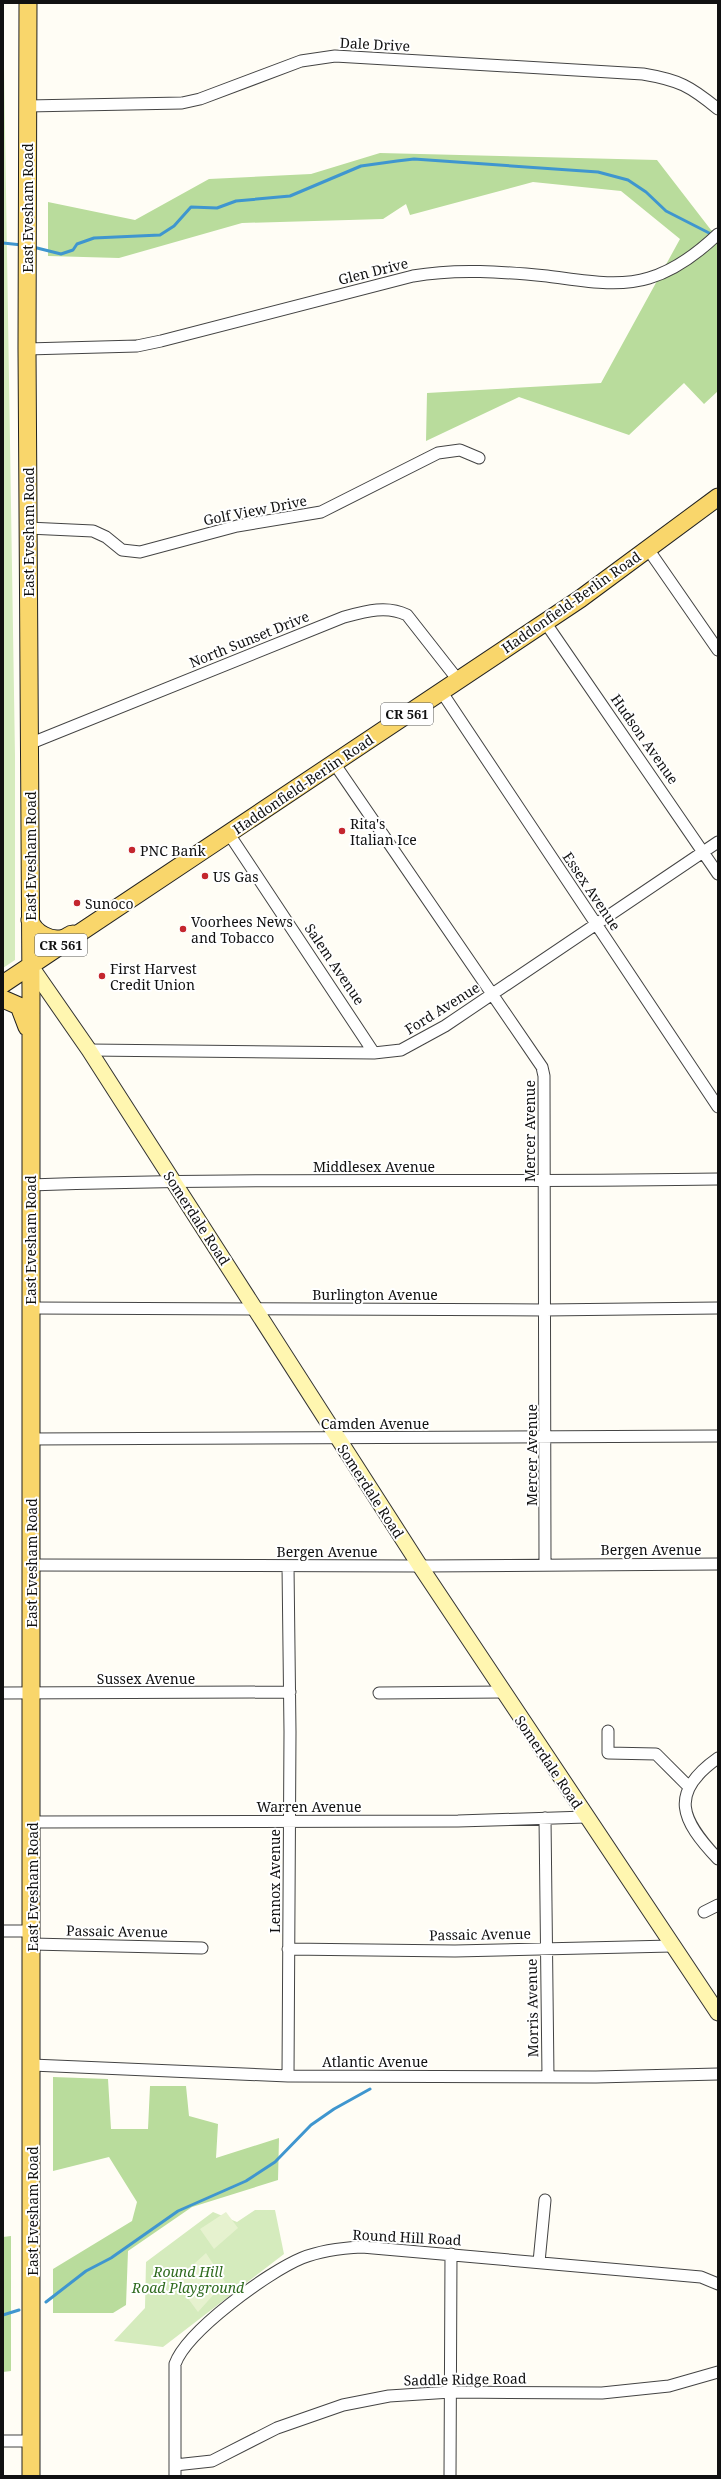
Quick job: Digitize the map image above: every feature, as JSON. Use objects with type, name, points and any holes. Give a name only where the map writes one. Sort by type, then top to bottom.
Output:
[{"type":"main road","name":"East Evesham Road","points":[[28,3],[27,348],[32,1565],[31,2476]]},
{"type":"main road","name":"Haddonfield-Berlin Road","points":[[3,984],[545,622],[718,498]]},
{"type":"main road","points":[[30,920],[37,930],[48,937],[56,939],[71,934],[76,935]]},
{"type":"main road","name":"Somerdale Road","points":[[30,965],[89,1050],[420,1566],[718,2013]]},
{"type":"main road","points":[[3,999],[19,1006],[30,1036]]},
{"type":"street","name":"Dale Drive","points":[[27,106],[182,103],[200,99],[301,61],[335,56],[643,74],[669,79],[686,85],[718,109]]},
{"type":"street","name":"Glen Drive","points":[[27,348],[137,346],[434,272],[518,273],[606,283],[633,282],[664,273],[704,247],[718,234]]},
{"type":"street","name":"Golf View Drive","points":[[28,528],[93,531],[106,537],[122,550],[140,552],[237,526],[321,512],[438,453],[460,450],[479,458]]},
{"type":"street","points":[[648,549],[718,650]]},
{"type":"street","name":"North Sunset Drive","points":[[29,744],[344,617],[370,609],[398,610],[407,615],[458,680]]},
{"type":"street","name":"Hudson Avenue","points":[[545,622],[718,874]]},
{"type":"street","name":"Essex Avenue","points":[[441,691],[718,1108]]},
{"type":"street","name":"Mercer Avenue","points":[[334,763],[542,1067],[546,1437],[545,1564]]},
{"type":"street","name":"Salem Avenue","points":[[228,834],[374,1053]]},
{"type":"street","name":"Ford Avenue","points":[[89,1050],[374,1053],[401,1050],[414,1044],[491,994],[718,842]]},
{"type":"street","name":"Middlesex Avenue","points":[[30,1185],[172,1180],[544,1182],[718,1179]]},
{"type":"street","name":"Burlington Avenue","points":[[31,1308],[545,1310],[718,1308]]},
{"type":"street","name":"Camden Avenue","points":[[31,1439],[338,1439],[718,1436]]},
{"type":"street","name":"Bergen Avenue","points":[[32,1565],[420,1566],[718,1564]]},
{"type":"street","name":"Lennox Avenue","points":[[288,1566],[290,1692],[288,2076]]},
{"type":"street","name":"Sussex Avenue","points":[[3,1693],[290,1692]]},
{"type":"street","points":[[379,1693],[503,1692]]},
{"type":"street","points":[[608,1730],[608,1753],[656,1754],[688,1786]]},
{"type":"street","points":[[718,1758],[688,1786],[686,1814],[691,1827],[718,1858]]},
{"type":"street","name":"Warren Avenue","points":[[32,1822],[289,1821],[586,1817]]},
{"type":"street","name":"Morris Avenue","points":[[545,1818],[548,2077]]},
{"type":"street","points":[[704,1912],[718,1906]]},
{"type":"street","name":"Passaic Avenue","points":[[3,1931],[32,1938],[202,1948]]},
{"type":"street","name":"Passaic Avenue","points":[[288,1949],[455,1950],[672,1946]]},
{"type":"street","name":"Atlantic Avenue","points":[[32,2065],[288,2076],[548,2077],[718,2074]]},
{"type":"street","points":[[539,2262],[545,2200]]},
{"type":"street","name":"Round Hill Road","points":[[175,2470],[175,2364],[179,2354],[191,2338],[269,2276],[304,2257],[334,2249],[362,2247],[701,2278],[718,2284]]},
{"type":"street","points":[[450,2476],[451,2254]]},
{"type":"street","name":"Saddle Ridge Road","points":[[175,2470],[212,2461],[277,2428],[342,2404],[389,2396],[451,2392],[602,2394],[669,2386],[718,2372]]},
{"type":"street","points":[[3,2441],[31,2441]]},
{"type":"green space","points":[[3,3],[15,756],[15,960],[3,968]]},
{"type":"green space","points":[[380,153],[657,160],[711,230],[718,232],[718,391],[704,404],[684,383],[629,435],[519,397],[426,441],[427,393],[601,383],[680,239],[621,191],[533,182],[410,215],[406,204],[383,219],[242,223],[119,258],[48,256],[48,202],[135,220],[209,179],[311,174]]},
{"type":"green space","points":[[53,2077],[108,2079],[111,2129],[148,2129],[150,2086],[186,2086],[189,2116],[218,2124],[216,2158],[279,2138],[278,2180],[192,2207],[128,2251],[126,2305],[113,2313],[53,2313],[53,2269],[132,2221],[137,2202],[109,2157],[53,2171]]},
{"type":"green space","name":"Round Hill Road Playground","points":[[255,2210],[275,2210],[284,2254],[163,2347],[114,2341],[145,2308],[146,2262],[213,2212],[237,2222]]},
{"type":"green space","points":[[226,2212],[238,2228],[214,2249],[200,2229]]},
{"type":"green space","points":[[11,2236],[11,2371],[3,2372],[3,2237]]},
{"type":"green space","points":[[206,2253],[225,2282],[198,2312],[175,2281]]},
{"type":"waterway","points":[[33,247],[61,254],[73,250],[77,244],[94,238],[160,235],[174,226],[191,207],[217,208],[236,201],[290,196],[361,166],[414,159],[598,172],[628,180],[646,192],[666,211],[713,235]]},
{"type":"waterway","points":[[3,243],[22,245]]},
{"type":"waterway","points":[[46,2302],[86,2271],[111,2258],[178,2211],[246,2181],[275,2162],[311,2125],[334,2109],[370,2089]]},
{"type":"waterway","points":[[3,2315],[19,2310]]},
{"type":"place","name":"Rita's Italian Ice","points":[[342,831]]},
{"type":"place","name":"PNC Bank","points":[[132,850]]},
{"type":"place","name":"US Gas","points":[[205,876]]},
{"type":"place","name":"Sunoco","points":[[77,903]]},
{"type":"place","name":"Voorhees News and Tobacco","points":[[183,929]]},
{"type":"place","name":"First Harvest Credit Union","points":[[102,976]]}]
